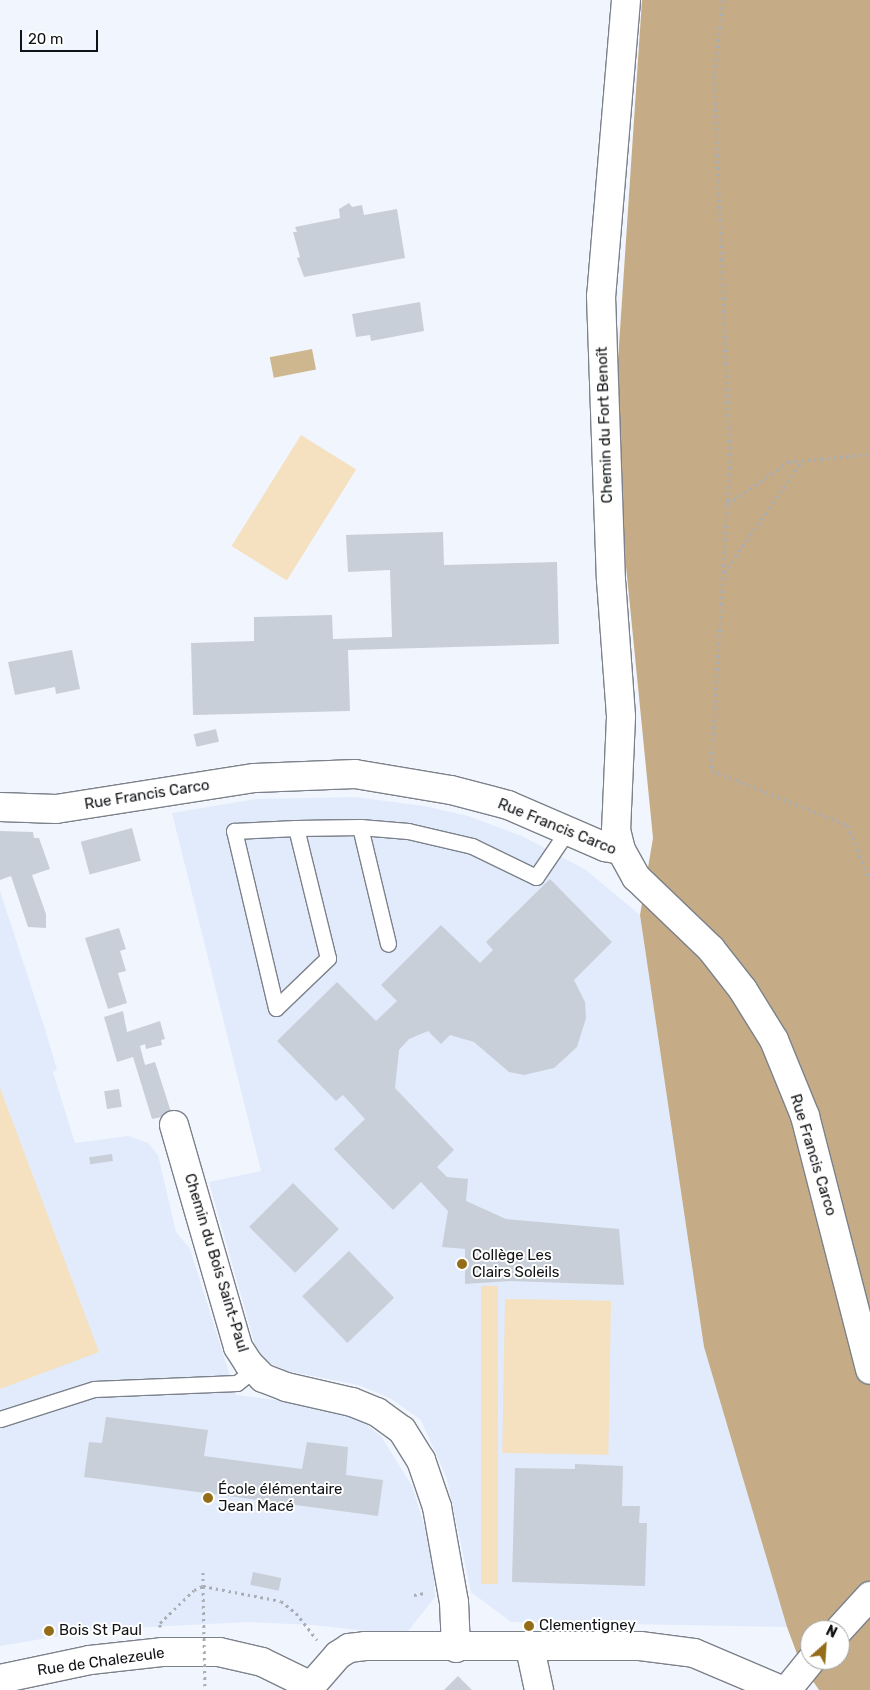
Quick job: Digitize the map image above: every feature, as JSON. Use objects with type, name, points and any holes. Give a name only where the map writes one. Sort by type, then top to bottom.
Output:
[{"type":"street","name":"Chemin du Fort Benoît","points":[[621,850],[616,830],[621,716],[611,580],[601,296],[626,0]]},
{"type":"street","name":"Rue Francis Carco","points":[[0,807],[56,809],[255,778],[355,774],[451,790],[508,805],[621,850],[636,877],[711,949],[743,990],[774,1040],[805,1116],[870,1370]]},
{"type":"street","name":"Chemin du Bois Saint-Paul","points":[[174,1125],[238,1347],[254,1369],[263,1378],[286,1387],[377,1412],[402,1430],[421,1460],[437,1507],[454,1602],[456,1648]]},
{"type":"street","points":[[848,1620],[870,1596]]},
{"type":"street","points":[[313,1688],[332,1661],[349,1648],[365,1646],[456,1648],[640,1646],[694,1652],[781,1690]]},
{"type":"street","points":[[530,1648],[539,1690]]},
{"type":"street","name":"Rue de Chalezeule","points":[[0,1679],[90,1660],[162,1652],[219,1652],[262,1662],[313,1688]]},
{"type":"street","points":[[787,1690],[803,1670]]},
{"type":"lane","points":[[296,828],[328,958],[276,1008],[234,831],[296,828],[360,828],[408,831],[472,846],[536,877],[568,830]]},
{"type":"lane","points":[[360,828],[388,944]]},
{"type":"lane","points":[[0,1419],[94,1389],[237,1383],[254,1369]]},
{"type":"path","points":[[724,0],[714,76],[730,460],[711,770],[847,825],[870,880]]},
{"type":"path","points":[[728,504],[788,462],[870,454]]},
{"type":"path","points":[[723,573],[803,461]]},
{"type":"path","points":[[203,1572],[205,1690]]},
{"type":"path","points":[[162,1652],[160,1623],[194,1590],[204,1586],[280,1602],[296,1613],[332,1661]]},
{"type":"shaded area","points":[[642,0],[870,0],[870,1690],[819,1690],[805,1670],[850,1670],[850,1620],[800,1620],[800,1662],[787,1627],[704,1347],[640,915],[653,838],[613,435]]},
{"type":"shaded area","points":[[312,349],[316,370],[274,378],[270,357]]},
{"type":"shaded area","points":[[301,435],[356,469],[287,581],[232,546]]},
{"type":"shaded area","name":"Collège Les Clairs Soleils","points":[[355,797],[424,806],[468,816],[522,836],[586,870],[640,915],[704,1347],[787,1627],[511,1622],[471,1592],[447,1479],[421,1420],[390,1398],[358,1385],[283,1370],[262,1358],[255,1345],[209,1182],[261,1171],[172,813],[256,799]]},
{"type":"shaded area","points":[[0,891],[45,1029],[57,1070],[53,1072],[75,1143],[128,1136],[148,1143],[158,1155],[176,1232],[190,1249],[236,1395],[317,1405],[355,1416],[381,1436],[412,1486],[432,1551],[435,1597],[405,1635],[313,1625],[246,1622],[95,1630],[0,1646]]},
{"type":"shaded area","points":[[0,1088],[99,1352],[0,1389]]},
{"type":"shaded area","points":[[481,1286],[498,1286],[498,1584],[481,1584]]},
{"type":"shaded area","points":[[505,1299],[611,1301],[608,1455],[502,1453]]},
{"type":"building","points":[[349,203],[352,207],[362,205],[364,215],[397,209],[405,258],[304,277],[297,258],[300,257],[293,232],[297,232],[295,227],[340,218],[339,209]]},
{"type":"building","points":[[420,302],[424,331],[371,341],[370,335],[356,337],[352,314]]},
{"type":"building","points":[[443,532],[444,565],[557,562],[559,644],[348,650],[350,711],[193,715],[191,643],[254,641],[254,617],[332,615],[333,639],[392,637],[390,570],[348,572],[346,535]]},
{"type":"building","points":[[72,650],[80,689],[56,694],[55,687],[15,695],[8,662]]},
{"type":"building","points":[[216,729],[219,742],[197,747],[194,734]]},
{"type":"building","points":[[132,828],[141,861],[90,875],[81,842]]},
{"type":"building","points":[[0,831],[33,832],[34,838],[39,838],[50,869],[32,875],[46,914],[46,928],[28,927],[11,876],[0,880]]},
{"type":"building","points":[[550,879],[612,942],[574,980],[585,1002],[586,1018],[577,1047],[554,1068],[524,1075],[509,1072],[474,1042],[450,1035],[441,1044],[428,1031],[409,1039],[399,1050],[395,1088],[454,1150],[437,1167],[447,1177],[468,1179],[466,1201],[506,1219],[619,1229],[624,1285],[511,1281],[465,1284],[465,1249],[442,1247],[448,1211],[421,1182],[393,1210],[334,1149],[365,1119],[343,1095],[336,1101],[277,1041],[337,982],[376,1021],[397,1001],[381,985],[441,925],[480,963],[493,950],[486,942]]},
{"type":"building","points":[[119,928],[126,949],[120,951],[126,971],[118,973],[127,1003],[108,1009],[85,938]]},
{"type":"building","points":[[123,1011],[127,1032],[160,1021],[165,1039],[161,1040],[162,1045],[146,1049],[145,1044],[140,1046],[145,1065],[155,1062],[172,1115],[152,1119],[133,1057],[117,1062],[104,1017]]},
{"type":"building","points":[[119,1089],[122,1107],[107,1109],[104,1091]]},
{"type":"building","points":[[112,1154],[113,1161],[90,1164],[89,1157]]},
{"type":"building","points":[[293,1183],[339,1229],[295,1273],[249,1227]]},
{"type":"building","points":[[349,1251],[394,1298],[347,1343],[302,1296]]},
{"type":"building","points":[[106,1417],[208,1430],[204,1456],[302,1469],[307,1442],[348,1447],[346,1475],[383,1480],[378,1516],[84,1477],[89,1442],[102,1443]]},
{"type":"building","points":[[575,1464],[623,1466],[622,1506],[640,1506],[639,1523],[647,1523],[645,1586],[512,1582],[515,1468],[575,1469]]},
{"type":"building","points":[[253,1572],[281,1578],[279,1591],[250,1585]]},
{"type":"building","points":[[458,1676],[472,1690],[444,1690]]},
{"type":"place","name":"Collège Les Clairs Soleils","points":[[462,1264]]},
{"type":"place","name":"École élémentaire Jean Macé","points":[[208,1498]]},
{"type":"place","name":"Clementigney","points":[[529,1626]]},
{"type":"place","name":"Bois St Paul","points":[[49,1631]]}]
